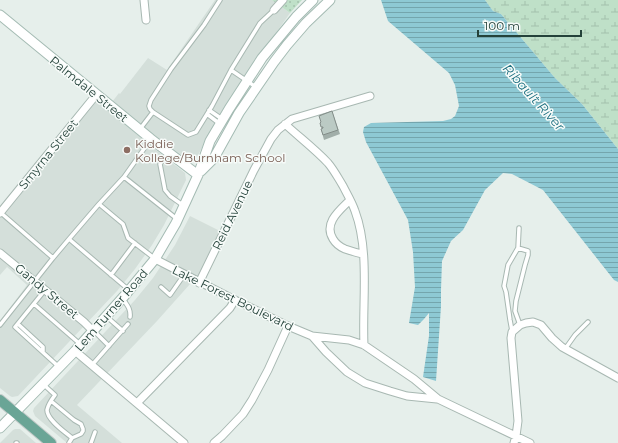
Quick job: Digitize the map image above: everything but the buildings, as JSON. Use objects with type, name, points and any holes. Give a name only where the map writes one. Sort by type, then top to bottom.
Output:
[{"type":"main road","name":"Lem Turner Road","points":[[0,428],[78,348],[155,259],[178,219],[198,175],[210,141],[262,58],[296,17],[313,0]]},
{"type":"main road","name":"Lem Turner Road","points":[[198,175],[214,158],[239,113],[287,45],[306,23],[330,0]]},
{"type":"main road","name":"Palmdale Street","points":[[0,15],[168,153],[198,175]]},
{"type":"main road","points":[[0,400],[52,443]]},
{"type":"street","points":[[144,0],[146,20]]},
{"type":"street","points":[[274,10],[280,0]]},
{"type":"street","points":[[274,10],[283,0]]},
{"type":"street","name":"Smyrna Street","points":[[0,212],[96,94]]},
{"type":"street","name":"Reid Avenue","points":[[199,283],[258,164],[271,139],[278,130],[292,119],[370,96]]},
{"type":"street","points":[[284,124],[328,163],[355,211],[359,223],[363,254],[364,345]]},
{"type":"street","points":[[350,200],[336,214],[331,222],[330,230],[336,244],[344,249],[363,254]]},
{"type":"street","name":"Gandy Street","points":[[0,253],[93,331]]},
{"type":"street","name":"Lake Forest Boulevard","points":[[155,259],[199,283],[312,336],[349,340],[364,345],[414,379],[438,399],[515,440],[530,443]]},
{"type":"street","points":[[137,403],[230,308],[235,300]]},
{"type":"street","points":[[515,440],[518,421],[511,338],[512,332],[520,325],[533,322],[540,325],[564,348],[618,378]]},
{"type":"street","points":[[214,443],[243,414],[252,400],[268,370],[288,326]]},
{"type":"street","name":"Lake Forest Boulevard","points":[[312,336],[347,372],[365,383],[390,392],[407,396],[438,399]]},
{"type":"street","points":[[78,348],[92,365],[184,443]]},
{"type":"lane","points":[[220,0],[204,25],[171,69],[151,100],[149,106],[153,112],[188,135],[196,132],[231,70],[260,23],[274,10]]},
{"type":"lane","points":[[231,70],[256,87]]},
{"type":"lane","points":[[209,110],[222,122]]},
{"type":"lane","points":[[140,130],[153,112]]},
{"type":"lane","points":[[207,114],[222,122]]},
{"type":"lane","points":[[0,325],[53,258],[124,177],[151,139]]},
{"type":"lane","points":[[168,153],[160,164],[165,190],[170,196],[184,206]]},
{"type":"lane","points":[[124,177],[178,219]]},
{"type":"lane","points":[[99,204],[123,224],[128,238],[155,259]]},
{"type":"lane","points":[[0,212],[53,258]]},
{"type":"lane","points":[[512,332],[504,286],[508,265],[518,248],[519,228]]},
{"type":"lane","points":[[69,239],[129,290]]},
{"type":"lane","points":[[111,275],[135,243]]},
{"type":"lane","points":[[518,248],[528,251],[516,300],[515,311],[520,325]]},
{"type":"lane","points":[[161,287],[170,295],[184,275]]},
{"type":"lane","points":[[45,290],[16,327],[60,367]]},
{"type":"lane","points":[[122,298],[130,308],[130,317]]},
{"type":"lane","points":[[34,304],[78,348]]},
{"type":"lane","points":[[106,316],[122,331]]},
{"type":"lane","points":[[564,348],[588,322]]},
{"type":"lane","points":[[92,365],[128,324]]},
{"type":"lane","points":[[93,331],[109,346]]},
{"type":"lane","points":[[43,384],[55,395],[48,405],[47,410],[50,417],[72,438]]},
{"type":"lane","points":[[51,401],[81,424],[83,431],[81,434],[72,438],[69,443]]},
{"type":"lane","points":[[91,443],[95,432]]},
{"type":"shaded area","points":[[215,0],[272,0],[290,13],[223,109],[197,157],[190,160],[173,150],[112,102],[148,58],[167,70]]},
{"type":"shaded area","points":[[97,100],[185,173],[186,180],[164,225],[135,269],[117,291],[18,396],[12,397],[0,388],[0,321],[27,285],[7,267],[0,275],[0,217]]},
{"type":"shaded area","points":[[190,216],[220,231],[199,274],[157,321],[77,405],[122,443],[67,443],[35,416],[33,411],[34,408],[135,300],[153,278],[175,245]]},
{"type":"shaded area","points":[[15,429],[20,429],[36,443],[0,443]]},
{"type":"green space","points":[[272,0],[302,0],[290,13]]},
{"type":"green space","points":[[485,0],[618,0],[618,149],[582,104],[555,78],[501,14],[493,11]]},
{"type":"water","name":"Ribault River","points":[[381,0],[485,0],[493,11],[501,14],[555,78],[582,104],[618,149],[618,282],[614,280],[543,190],[512,174],[503,173],[485,190],[463,230],[451,241],[442,261],[441,306],[436,381],[423,377],[429,336],[429,313],[418,325],[409,323],[415,287],[413,252],[408,220],[366,142],[363,132],[364,127],[371,123],[443,121],[451,119],[455,116],[459,106],[455,85],[449,73],[388,21]]},
{"type":"place","name":"Kiddie Kollege/Burnham School","points":[[127,150]]}]
